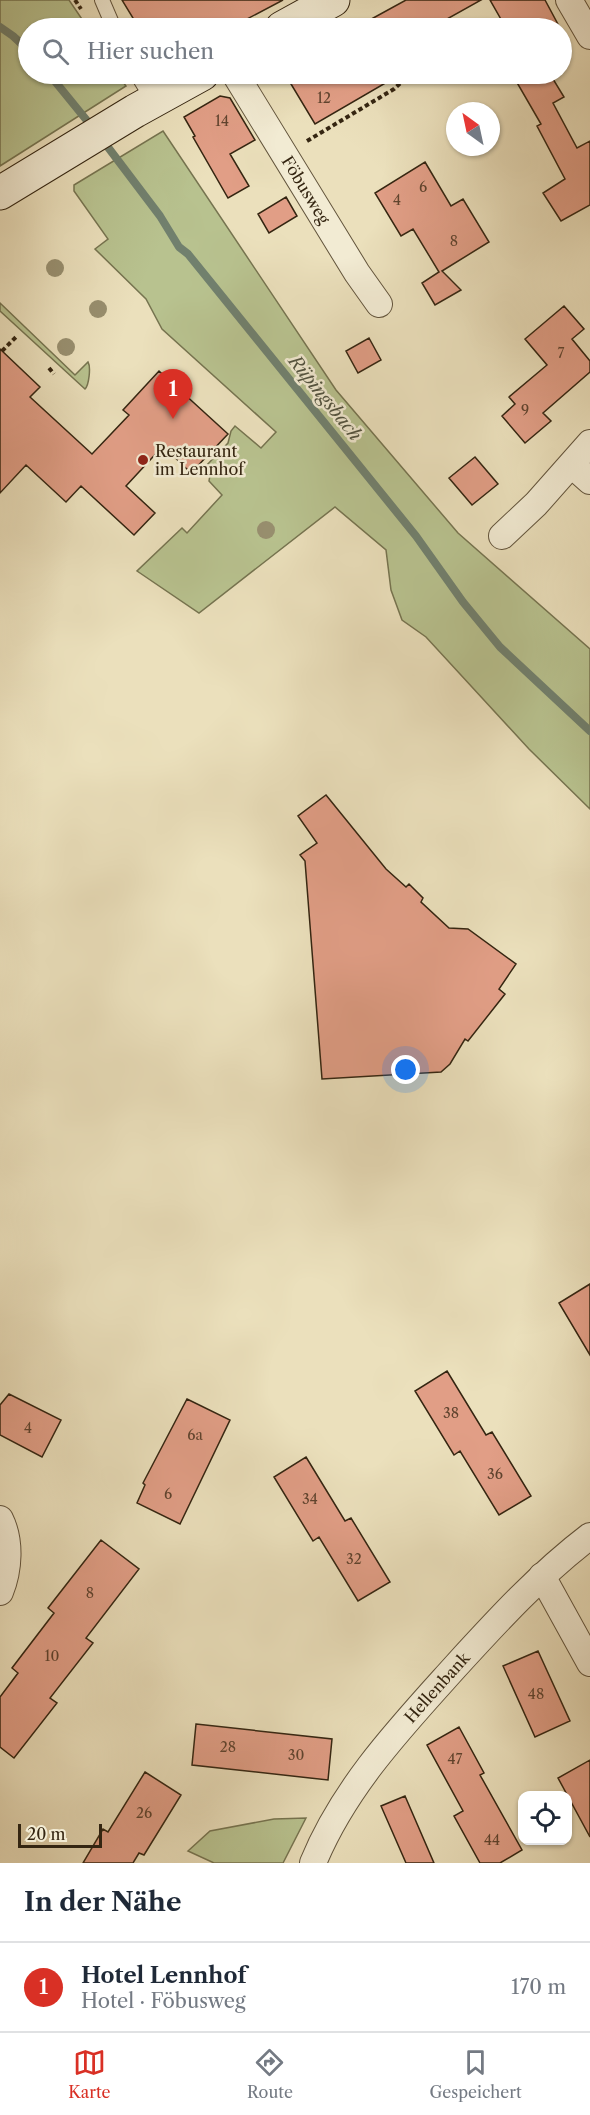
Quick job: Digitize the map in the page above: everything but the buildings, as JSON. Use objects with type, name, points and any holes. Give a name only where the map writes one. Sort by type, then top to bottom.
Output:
[{"type":"street","points":[[300,18],[333,0]]},
{"type":"street","points":[[569,0],[590,36]]},
{"type":"street","points":[[0,194],[68,152],[142,95],[173,84]]},
{"type":"street","name":"Föbusweg","points":[[241,84],[357,273],[379,304]]},
{"type":"street","points":[[502,536],[536,504],[581,473],[590,443]]},
{"type":"street","points":[[0,1519],[4,1527],[8,1554],[7,1573],[0,1592]]},
{"type":"street","name":"Hellenbank","points":[[314,1863],[344,1801],[388,1742],[483,1636],[542,1576],[590,1536]]},
{"type":"street","points":[[542,1576],[590,1663]]},
{"type":"lane","points":[[102,0],[110,18]]},
{"type":"path","points":[[303,144],[394,90],[400,84]]},
{"type":"path","points":[[2,351],[16,337]]},
{"type":"path","points":[[49,368],[54,374]]},
{"type":"green space","points":[[0,0],[69,0],[81,18],[18,18],[18,84],[124,84],[126,86],[0,166]]},
{"type":"green space","points":[[163,131],[336,390],[458,533],[590,649],[590,809],[529,749],[426,637],[402,620],[391,590],[386,550],[335,507],[199,613],[137,571],[182,528],[187,533],[222,495],[209,481],[210,475],[204,468],[228,443],[235,426],[261,448],[276,432],[162,329],[146,299],[95,249],[108,239],[74,191],[74,185]]},
{"type":"green space","points":[[0,303],[75,375],[88,362],[89,376],[85,389],[0,311]]},
{"type":"green space","points":[[306,1818],[283,1863],[214,1863],[188,1851],[210,1831],[274,1819]]},
{"type":"waterway","name":"Rüpingsbach","points":[[0,27],[18,41]]},
{"type":"waterway","name":"Rüpingsbach","points":[[57,84],[93,128]]},
{"type":"waterway","name":"Rüpingsbach","points":[[101,138],[160,216],[179,247],[188,254],[416,536],[463,602],[500,647],[590,731]]},
{"type":"place","name":"Hotel Lennhof","points":[[173,419]]},
{"type":"place","name":"Restaurant im Lennhof","points":[[143,460]]}]
